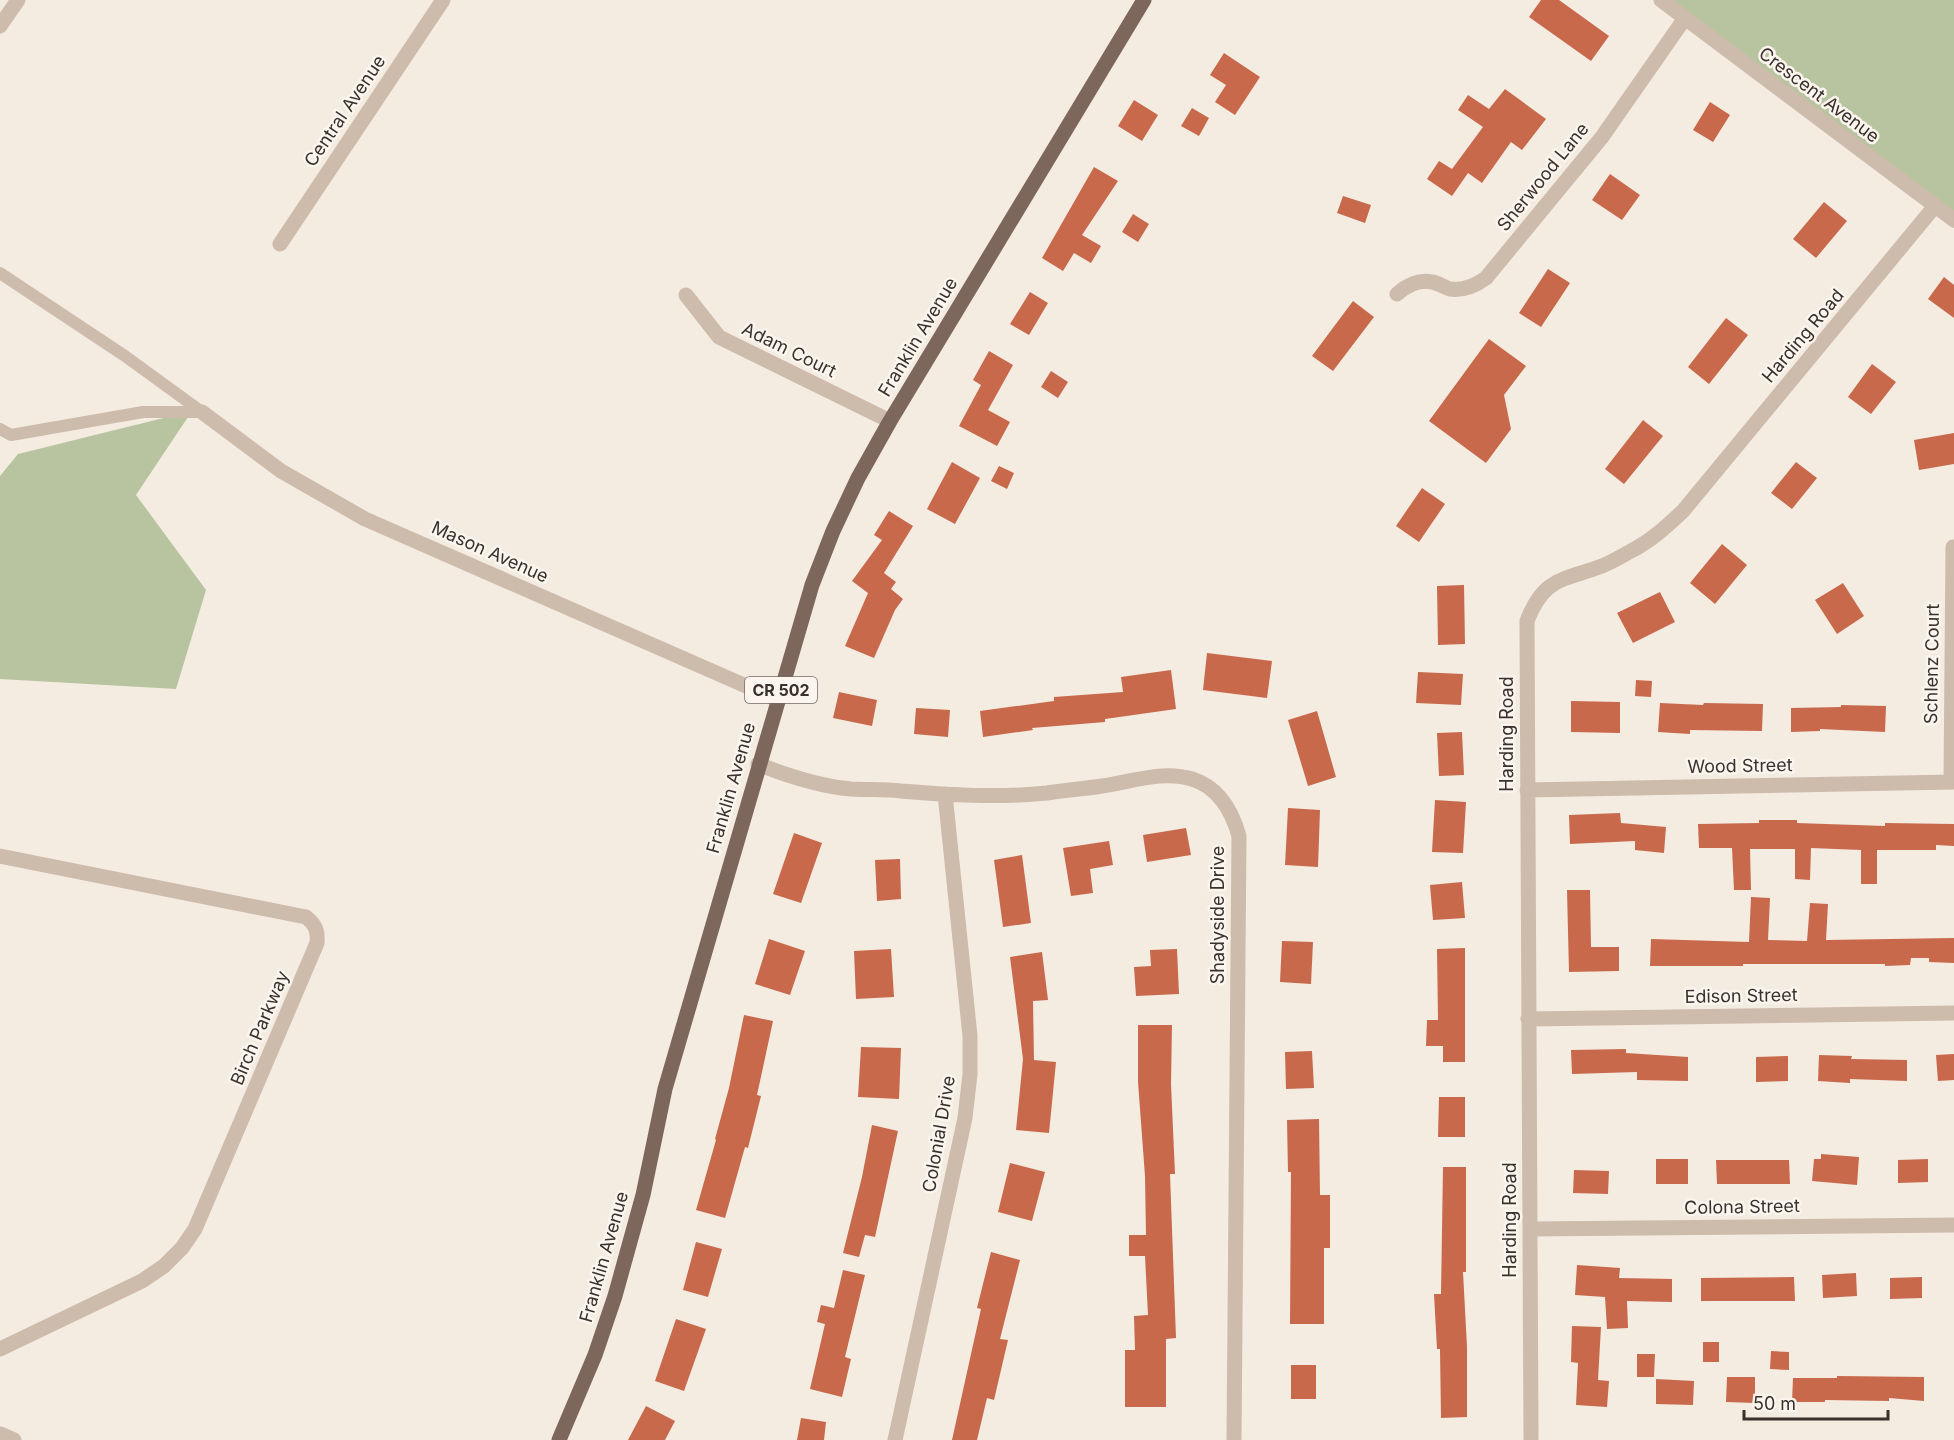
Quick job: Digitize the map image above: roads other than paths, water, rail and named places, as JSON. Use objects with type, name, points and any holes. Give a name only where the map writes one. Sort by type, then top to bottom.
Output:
[{"type":"main road","name":"Franklin Avenue","points":[[559,1440],[595,1354],[615,1296],[643,1195],[665,1089],[758,764],[812,585],[833,531],[858,478],[890,421],[1144,0]]},
{"type":"street","points":[[0,26],[18,0]]},
{"type":"street","name":"Central Avenue","points":[[280,244],[442,0]]},
{"type":"street","name":"Crescent Avenue","points":[[1661,0],[1954,220]]},
{"type":"street","name":"Sherwood Lane","points":[[1397,294],[1406,286],[1418,281],[1431,281],[1450,289],[1463,289],[1476,286],[1486,278],[1602,137],[1685,18]]},
{"type":"street","name":"Harding Road","points":[[1531,1440],[1526,629],[1534,603],[1545,590],[1559,580],[1603,566],[1634,550],[1660,532],[1683,511],[1935,206]]},
{"type":"street","name":"Adam Court","points":[[686,295],[719,337],[890,421]]},
{"type":"street","name":"Mason Avenue","points":[[202,412],[280,471],[365,519],[778,700]]},
{"type":"street","name":"Schlenz Court","points":[[1952,782],[1953,547]]},
{"type":"street","name":"Shadyside Drive","points":[[758,764],[788,776],[822,785],[852,789],[945,794],[1038,794],[1176,775],[1194,780],[1211,789],[1224,802],[1233,817],[1239,836],[1234,1440]]},
{"type":"street","name":"Wood Street","points":[[1527,790],[1952,782]]},
{"type":"street","name":"Colonial Drive","points":[[895,1440],[965,1118],[970,1074],[970,1036],[945,794]]},
{"type":"street","name":"Birch Parkway","points":[[0,856],[306,917],[314,923],[318,933],[317,943],[195,1229],[182,1248],[164,1266],[142,1281],[0,1349]]},
{"type":"street","name":"Edison Street","points":[[1528,1019],[1954,1013]]},
{"type":"street","name":"Colona Street","points":[[1530,1229],[1954,1225]]},
{"type":"street","points":[[0,1434],[14,1440]]},
{"type":"lane","points":[[0,273],[125,356],[202,412]]},
{"type":"lane","points":[[0,429],[11,435],[143,412],[202,412]]}]
